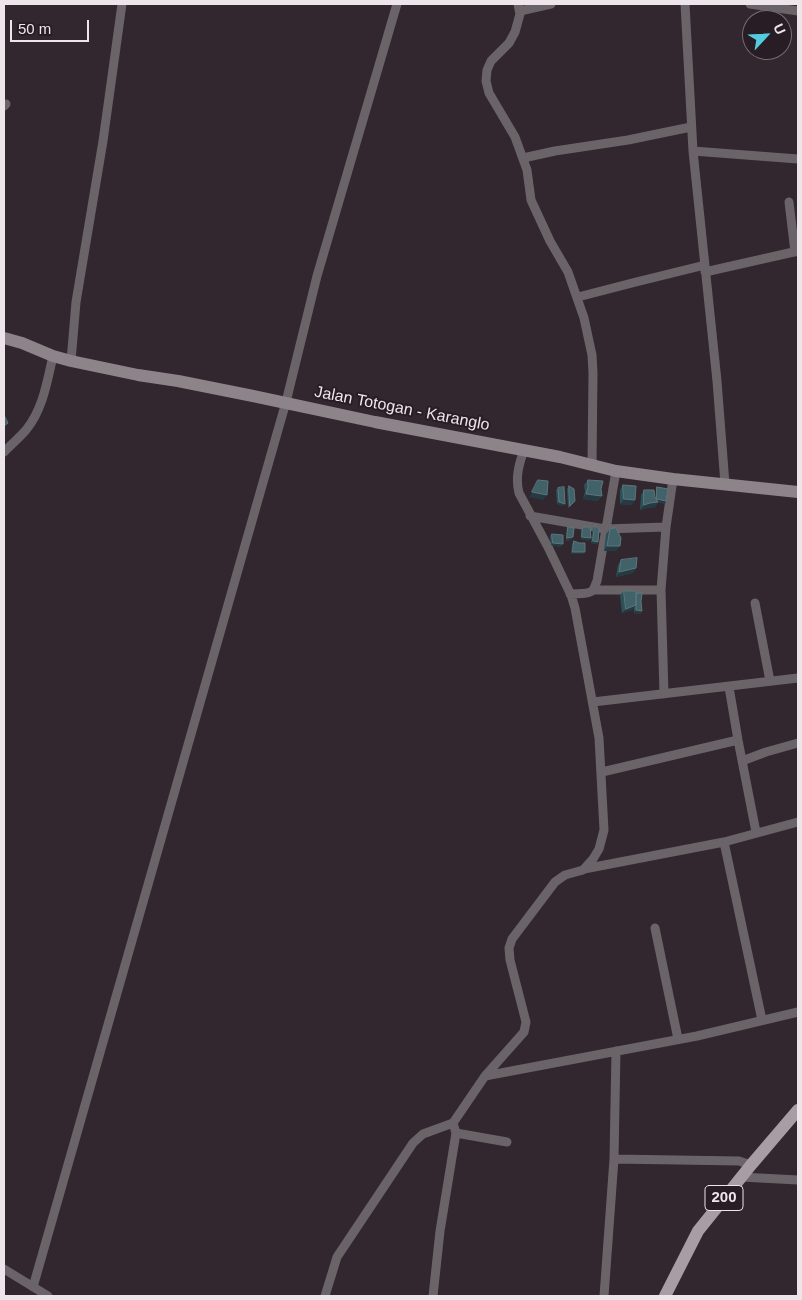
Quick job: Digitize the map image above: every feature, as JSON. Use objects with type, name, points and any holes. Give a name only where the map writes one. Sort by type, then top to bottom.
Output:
[{"type":"main road","name":"Jalan Totogan - Karanglo","points":[[4,338],[63,359],[560,457],[616,471],[798,492]]},
{"type":"main road","name":"200","points":[[665,1296],[698,1231],[798,1110]]},
{"type":"street","points":[[4,452],[26,430],[34,418],[44,392],[63,359],[76,302],[103,141],[122,4]]},
{"type":"street","points":[[33,1287],[286,402],[317,276],[397,4]]},
{"type":"street","points":[[551,4],[519,7],[515,32],[509,43],[491,60],[487,70],[486,81],[489,93],[515,138],[530,181],[531,200],[547,235],[564,264],[578,297],[584,318],[592,355],[593,373],[594,423],[592,465]]},
{"type":"street","points":[[685,4],[693,150],[717,381],[725,484]]},
{"type":"street","points":[[750,4],[798,11]]},
{"type":"street","points":[[523,158],[692,127]]},
{"type":"street","points":[[693,150],[798,158]]},
{"type":"street","points":[[578,297],[636,282],[797,252],[789,202]]},
{"type":"street","points":[[524,450],[518,471],[518,493],[548,546],[575,608],[599,738],[604,830],[599,849],[593,860],[583,870]]},
{"type":"street","points":[[593,590],[616,471]]},
{"type":"street","points":[[664,694],[661,590],[666,527],[673,479]]},
{"type":"street","points":[[530,516],[605,529],[666,527]]},
{"type":"street","points":[[570,594],[593,590],[661,590]]},
{"type":"street","points":[[755,603],[770,682]]},
{"type":"street","points":[[593,702],[798,678]]},
{"type":"street","points":[[729,687],[756,832]]},
{"type":"street","points":[[602,772],[738,740]]},
{"type":"street","points":[[742,761],[798,743]]},
{"type":"street","points":[[325,1296],[337,1257],[413,1143],[423,1134],[452,1123],[485,1076],[524,1032],[526,1022],[510,960],[509,948],[512,940],[555,882],[565,875],[583,870],[724,842],[798,822]]},
{"type":"street","points":[[724,842],[762,1020]]},
{"type":"street","points":[[656,928],[678,1039]]},
{"type":"street","points":[[485,1076],[678,1039],[798,1012]]},
{"type":"street","points":[[604,1296],[614,1159],[616,1051]]},
{"type":"street","points":[[434,1296],[440,1231],[456,1133],[452,1123]]},
{"type":"street","points":[[456,1133],[507,1142]]},
{"type":"street","points":[[614,1159],[739,1161],[751,1165]]},
{"type":"street","points":[[741,1177],[798,1180]]},
{"type":"street","points":[[4,1269],[48,1296]]},
{"type":"building","points":[[4,415],[8,423],[4,426]]},
{"type":"building","points":[[538,480],[548,481],[547,495],[532,492]]},
{"type":"building","points":[[588,480],[603,481],[602,496],[586,494]]},
{"type":"building","points":[[623,485],[636,486],[635,500],[624,499]]},
{"type":"building","points":[[569,486],[574,489],[575,501],[570,506]]},
{"type":"building","points":[[564,487],[565,504],[559,502],[558,488]]},
{"type":"building","points":[[657,487],[668,489],[666,501],[657,499]]},
{"type":"building","points":[[644,490],[654,490],[658,502],[644,505]]},
{"type":"building","points":[[595,526],[599,529],[598,542],[593,541]]},
{"type":"building","points":[[568,527],[574,528],[573,537],[567,538]]},
{"type":"building","points":[[583,527],[590,527],[591,538],[582,537]]},
{"type":"building","points":[[616,528],[621,538],[620,546],[607,546],[610,529]]},
{"type":"building","points":[[552,534],[563,535],[563,544],[553,543]]},
{"type":"building","points":[[574,541],[585,543],[585,552],[573,552]]},
{"type":"building","points":[[637,558],[636,568],[619,572],[621,560]]},
{"type":"building","points":[[624,591],[636,591],[636,605],[626,609]]},
{"type":"building","points":[[642,593],[642,611],[636,610],[636,594]]}]
